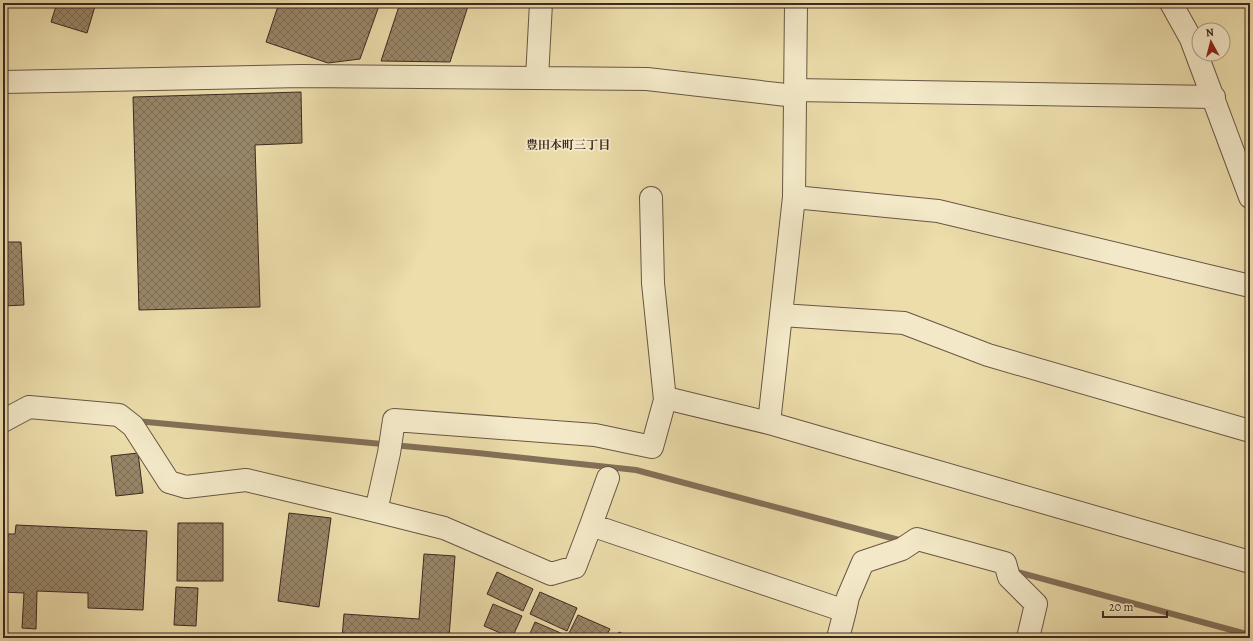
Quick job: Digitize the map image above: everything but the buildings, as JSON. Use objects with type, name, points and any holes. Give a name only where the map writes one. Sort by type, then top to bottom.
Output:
[{"type":"street","points":[[537,78],[542,3]]},
{"type":"street","points":[[769,423],[794,197],[796,3]]},
{"type":"street","points":[[1171,3],[1191,39],[1214,96],[1250,197]]},
{"type":"street","points":[[3,82],[301,76],[647,79],[795,93],[1214,96]]},
{"type":"street","points":[[794,197],[938,211],[1250,286]]},
{"type":"street","points":[[376,511],[389,453],[394,420],[595,435],[652,447],[665,400],[653,283],[651,198]]},
{"type":"street","points":[[781,315],[904,323],[988,355],[1249,428]]},
{"type":"street","points":[[665,400],[670,399],[769,423],[1250,562]]},
{"type":"street","points":[[3,421],[29,407],[119,415],[133,426],[169,482],[186,487],[246,480],[376,511],[444,528],[551,574],[575,567],[608,478]]},
{"type":"street","points":[[591,525],[845,611]]},
{"type":"street","points":[[838,638],[848,597],[863,562],[902,549],[917,539],[1005,563],[1009,577],[1036,604],[1028,638]]},
{"type":"waterway","points":[[136,421],[478,453],[636,470],[903,541]]},
{"type":"waterway","points":[[1014,571],[1250,635]]},
{"type":"district","name":"豊田本町三丁目","points":[[568,145]]}]
